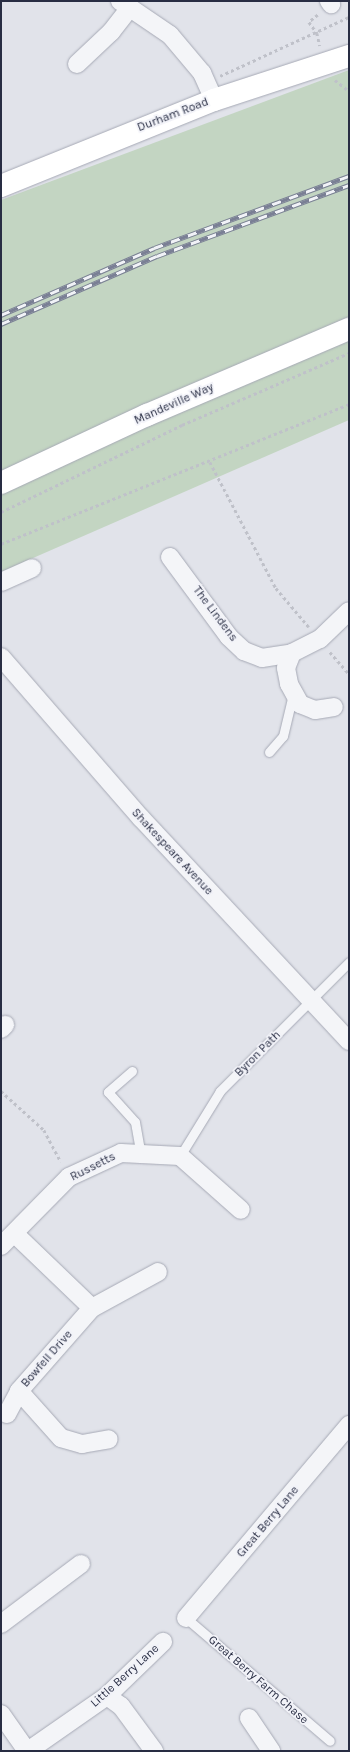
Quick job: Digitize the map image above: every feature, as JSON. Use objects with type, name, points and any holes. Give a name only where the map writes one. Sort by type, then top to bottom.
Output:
[{"type":"main road","name":"Durham Road","points":[[1,186],[210,91],[323,64],[349,56]]},
{"type":"main road","name":"Mandeville Way","points":[[1,483],[147,415],[349,329]]},
{"type":"street","points":[[77,64],[111,32],[125,4],[170,35],[190,56],[210,91]]},
{"type":"street","name":"The Lindens","points":[[170,557],[244,651],[262,658],[292,653],[320,639],[349,611]]},
{"type":"street","points":[[1,582],[32,568]]},
{"type":"street","points":[[292,653],[286,668],[293,692],[300,704],[315,710],[334,707]]},
{"type":"street","name":"Shakespeare Avenue","points":[[1,657],[141,818],[349,1041]]},
{"type":"street","name":"Russetts","points":[[1,1246],[16,1235],[69,1177],[121,1153],[140,1151],[180,1156]]},
{"type":"street","points":[[180,1156],[241,1210]]},
{"type":"street","points":[[16,1235],[92,1308]]},
{"type":"street","name":"Bowfell Drive","points":[[7,1414],[18,1392],[92,1308],[158,1272]]},
{"type":"street","points":[[18,1392],[61,1438],[82,1444],[108,1439]]},
{"type":"street","name":"Great Berry Lane","points":[[186,1618],[349,1425]]},
{"type":"street","points":[[1,1624],[81,1564]]},
{"type":"street","name":"Little Berry Lane","points":[[28,1751],[107,1696],[163,1642]]},
{"type":"street","points":[[107,1696],[121,1706],[154,1751]]},
{"type":"street","points":[[1,1714],[28,1751]]},
{"type":"street","points":[[249,1718],[271,1751]]},
{"type":"lane","points":[[269,752],[283,736],[293,692]]},
{"type":"lane","name":"Byron Path","points":[[180,1156],[220,1091],[349,962]]},
{"type":"lane","points":[[132,1072],[108,1092],[134,1122],[140,1151]]},
{"type":"lane","name":"Great Berry Farm Chase","points":[[186,1618],[330,1741]]},
{"type":"path","points":[[323,64],[317,33],[309,22],[330,2]]},
{"type":"path","points":[[210,91],[349,17]]},
{"type":"path","points":[[1,512],[182,425],[349,353]]},
{"type":"path","points":[[1,544],[210,462],[349,404]]},
{"type":"path","points":[[210,462],[276,588],[349,674]]},
{"type":"path","points":[[1,1091],[44,1130],[69,1177]]},
{"type":"green space","points":[[349,70],[349,420],[1,572],[1,200]]},
{"type":"railway","points":[[1,315],[154,248],[349,176]]},
{"type":"railway","points":[[1,324],[157,256],[349,185]]}]
